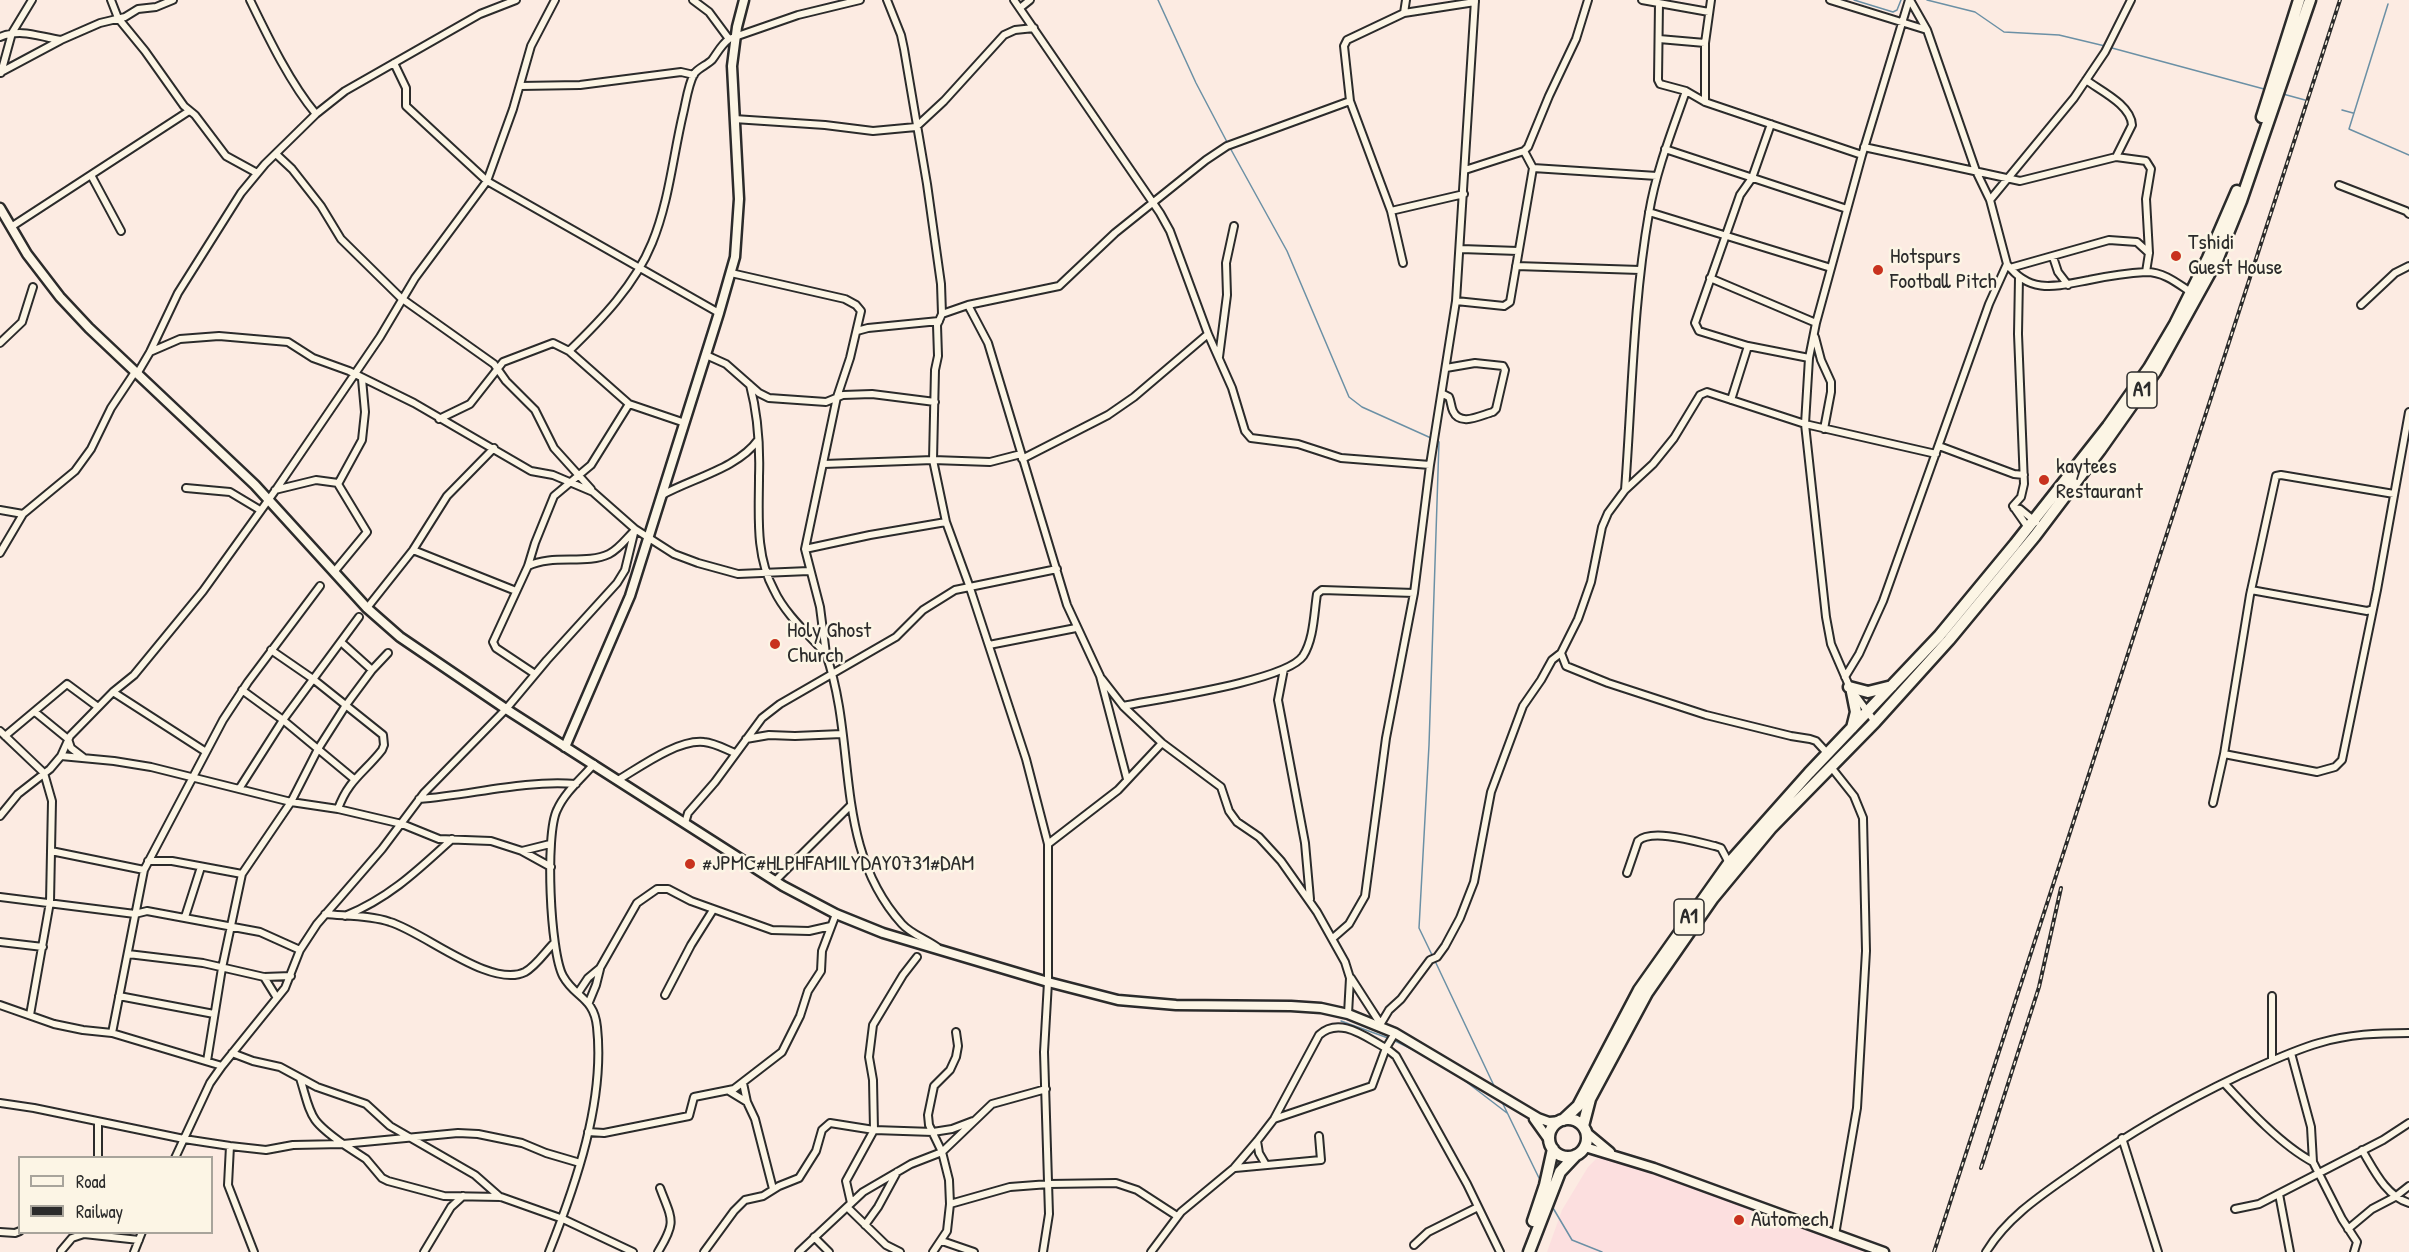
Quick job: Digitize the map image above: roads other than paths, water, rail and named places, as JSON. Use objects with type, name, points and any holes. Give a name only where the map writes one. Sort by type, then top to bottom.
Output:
[{"type":"highway","name":"A1","points":[[1522,1252],[1545,1185],[1552,1128],[1578,1106],[1639,990],[1729,863],[1846,735],[1872,717],[1949,640],[2034,528],[2149,368],[2192,292],[2235,196],[2299,0]]},
{"type":"highway","name":"A1","points":[[1580,1151],[1586,1110],[1605,1069],[1647,993],[1738,866],[1831,767],[1898,682],[2100,450],[2155,372],[2218,258],[2241,201],[2310,0]]},
{"type":"highway","points":[[1849,685],[1860,691],[1877,691],[1898,682]]},
{"type":"highway","points":[[1846,735],[1855,717],[1849,685]]},
{"type":"highway","points":[[1562,1121],[1574,1120],[1584,1129]]},
{"type":"highway","points":[[1551,1144],[1563,1156],[1580,1151]]},
{"type":"highway","points":[[1529,1252],[1560,1172],[1580,1151]]},
{"type":"street","points":[[1,74],[12,33],[32,0]]},
{"type":"street","points":[[111,0],[118,18],[145,51],[164,80],[201,122],[226,156],[257,173]]},
{"type":"street","points":[[1,74],[61,40],[100,23],[125,17],[138,9],[156,7],[173,0]]},
{"type":"street","points":[[250,0],[268,37],[307,104],[316,114]]},
{"type":"street","points":[[0,553],[23,514],[75,471],[91,449],[111,408],[150,352],[178,293],[241,193],[257,173],[316,114],[345,91],[480,14],[516,0]]},
{"type":"street","points":[[0,816],[18,794],[44,773],[60,756],[68,739],[98,707],[134,675],[202,591],[275,490],[352,374],[380,337],[401,298],[487,181],[520,86],[531,46],[553,3],[544,0]]},
{"type":"street","points":[[693,0],[709,12],[732,38]]},
{"type":"street","points":[[565,747],[630,596],[731,273],[738,238],[739,218],[732,38],[744,0]]},
{"type":"street","points":[[569,351],[600,321],[647,253],[658,226],[694,75],[709,63],[722,45],[732,38],[798,15],[860,0]]},
{"type":"street","points":[[887,0],[901,35],[941,284],[940,317],[936,333],[938,349],[935,370],[933,460],[946,522],[1026,759],[1048,844],[1048,982],[1044,1052],[1049,1214],[1043,1252]]},
{"type":"street","points":[[1014,0],[1154,203],[1170,231],[1208,334],[1232,388],[1245,431],[1251,438],[1298,444],[1341,458],[1430,465]]},
{"type":"street","points":[[1020,8],[1030,0]]},
{"type":"street","points":[[1404,13],[1406,0]]},
{"type":"street","points":[[1465,170],[1524,151],[1531,142],[1549,96],[1576,39],[1588,0]]},
{"type":"street","points":[[1642,0],[1709,12]]},
{"type":"street","points":[[1705,102],[1705,43],[1711,0]]},
{"type":"street","points":[[1830,0],[1927,30]]},
{"type":"street","points":[[1872,717],[1849,685],[1831,644],[1805,424],[1809,358],[1816,323],[1864,147],[1909,0]]},
{"type":"street","points":[[1909,0],[1927,30],[1976,171],[1990,200],[2009,266],[2019,277],[2025,282],[2040,286],[2068,285],[2156,272],[2192,292]]},
{"type":"street","points":[[1990,200],[2074,98],[2105,52],[2131,0]]},
{"type":"street","points":[[1333,938],[1349,924],[1365,896],[1386,738],[1414,593],[1430,465],[1456,301],[1475,1],[1404,13],[1347,40],[1343,49],[1350,101],[1391,211],[1404,263]]},
{"type":"street","points":[[1659,3],[1658,80],[1660,84],[1686,91],[1705,102],[1862,155]]},
{"type":"street","points":[[734,119],[825,125],[873,132],[916,127],[944,101],[1004,35],[1015,30],[1034,28]]},
{"type":"street","points":[[0,38],[12,33],[26,32],[61,40]]},
{"type":"street","points":[[1659,39],[1705,43]]},
{"type":"street","points":[[394,63],[406,88],[406,105],[487,181],[719,314]]},
{"type":"street","points":[[520,86],[580,85],[681,72],[694,75]]},
{"type":"street","points":[[2086,80],[2123,107],[2132,120],[2132,125],[2116,157]]},
{"type":"street","points":[[1625,490],[1640,270],[1657,176],[1686,91]]},
{"type":"street","points":[[857,331],[940,317],[968,305],[1059,286],[1115,232],[1227,146],[1350,101]]},
{"type":"street","points":[[11,227],[189,111]]},
{"type":"street","points":[[1771,124],[1752,178],[1740,195],[1695,327],[1699,331],[1748,346],[1809,358]]},
{"type":"street","points":[[1864,147],[2020,181],[2116,157],[2146,161],[2151,169],[2146,199],[2149,253],[2146,272]]},
{"type":"street","points":[[1665,149],[1847,209]]},
{"type":"street","points":[[1456,301],[1507,305],[1510,302],[1533,168],[1524,151]]},
{"type":"street","points":[[276,154],[307,188],[341,239],[401,298],[498,368],[506,381],[535,410],[554,448],[593,492],[635,530],[649,536],[674,554],[738,574],[809,571]]},
{"type":"street","points":[[1533,168],[1657,176]]},
{"type":"street","points":[[91,175],[121,231]]},
{"type":"street","points":[[2339,185],[2409,214]]},
{"type":"street","points":[[1391,211],[1464,194]]},
{"type":"street","points":[[0,208],[35,267],[60,297],[136,373],[268,498],[367,608],[400,637],[506,709],[775,881],[836,914],[883,933],[1048,982],[1118,1000],[1144,1004],[1321,1008],[1380,1024],[1526,1112],[1541,1125],[1551,1144]]},
{"type":"street","points":[[1649,212],[1831,268]]},
{"type":"street","points":[[1218,358],[1227,295],[1226,263],[1234,226]]},
{"type":"street","points":[[2009,266],[2053,257],[2109,240],[2137,242],[2149,253]]},
{"type":"street","points":[[1461,249],[1518,251]]},
{"type":"street","points":[[2053,257],[2058,272],[2068,285]]},
{"type":"street","points":[[1516,266],[1640,270]]},
{"type":"street","points":[[1849,685],[1939,446],[1989,304],[2009,266]]},
{"type":"street","points":[[2361,305],[2395,273],[2409,266]]},
{"type":"street","points":[[731,273],[853,302],[861,311],[837,397],[805,549],[820,607],[826,654],[833,673],[855,832],[874,886],[904,926],[924,937],[942,951]]},
{"type":"street","points":[[2019,277],[2018,334],[2024,475],[2023,491],[2013,506],[2034,528]]},
{"type":"street","points":[[1710,278],[1816,323]]},
{"type":"street","points":[[0,343],[22,322],[33,287]]},
{"type":"street","points":[[968,305],[992,353],[1021,457],[1067,605],[1100,676],[1123,706],[1162,743],[1221,787],[1229,811],[1237,822],[1253,831],[1268,846],[1310,901],[1333,938],[1350,978],[1380,1024]]},
{"type":"street","points":[[1814,333],[1821,360],[1831,382],[1824,429]]},
{"type":"street","points":[[824,464],[933,460],[990,462],[1021,457],[1108,415],[1134,397],[1208,334]]},
{"type":"street","points":[[150,352],[180,339],[223,335],[288,342],[313,358],[414,403],[531,471],[548,473],[593,492]]},
{"type":"street","points":[[440,419],[470,404],[498,368],[511,358],[556,343],[569,351],[629,404],[685,423]]},
{"type":"street","points":[[1731,400],[1748,346]]},
{"type":"street","points":[[706,355],[726,364],[767,397],[826,402],[837,397],[872,394],[935,402]]},
{"type":"street","points":[[1443,393],[1449,397],[1453,411],[1465,420],[1492,412],[1496,409],[1505,370],[1503,366],[1475,363],[1446,368]]},
{"type":"street","points":[[334,572],[367,532],[338,483],[362,440],[365,412],[362,379]]},
{"type":"street","points":[[750,385],[756,408],[759,523],[761,555],[766,573],[782,604],[826,654]]},
{"type":"street","points":[[1380,1024],[1430,960],[1437,957],[1460,918],[1474,882],[1491,792],[1523,706],[1542,680],[1552,660],[1561,653],[1578,619],[1592,582],[1602,527],[1608,513],[1625,490],[1653,464],[1674,438],[1703,392],[1805,424],[1936,454]]},
{"type":"street","points":[[756,408],[767,397]]},
{"type":"street","points":[[535,674],[493,643],[528,566],[554,496],[591,465],[629,404]]},
{"type":"street","points":[[2224,754],[2317,772],[2329,770],[2339,764],[2345,754],[2394,494],[2406,449],[2409,411]]},
{"type":"street","points":[[662,495],[740,459],[758,440]]},
{"type":"street","points":[[1939,446],[2014,474],[2024,475]]},
{"type":"street","points":[[367,608],[413,550],[447,495],[494,448]]},
{"type":"street","points":[[2213,803],[2224,754],[2251,590],[2277,476],[2394,494]]},
{"type":"street","points":[[275,490],[316,480],[338,483]]},
{"type":"street","points":[[186,488],[230,492],[260,510]]},
{"type":"street","points":[[0,510],[23,514]]},
{"type":"street","points":[[805,549],[946,522]]},
{"type":"street","points":[[528,566],[571,558],[602,556],[614,550],[635,530]]},
{"type":"street","points":[[176,1156],[210,1083],[277,998],[291,975],[306,937],[402,824],[419,799],[506,709],[620,580],[625,570],[635,530]]},
{"type":"street","points":[[413,550],[516,591]]},
{"type":"street","points":[[685,823],[688,813],[768,713],[896,637],[923,610],[945,595],[969,585],[1057,568]]},
{"type":"street","points":[[112,1033],[144,870],[148,861],[242,690],[320,586]]},
{"type":"street","points":[[2251,590],[2367,611],[2373,609]]},
{"type":"street","points":[[1123,706],[1252,681],[1284,669],[1303,656],[1313,627],[1319,591],[1414,593]]},
{"type":"street","points":[[239,789],[283,720],[359,617]]},
{"type":"street","points":[[989,645],[1076,628]]},
{"type":"street","points":[[341,642],[372,670]]},
{"type":"street","points":[[271,650],[380,731],[384,741],[382,750],[354,779],[343,796],[339,809]]},
{"type":"street","points":[[207,1061],[222,968],[242,874],[291,802],[318,749],[346,705],[388,653]]},
{"type":"street","points":[[1561,653],[1566,666],[1589,676],[1706,715],[1810,739],[1816,741],[1828,754]]},
{"type":"street","points":[[1284,669],[1278,700],[1305,843],[1310,901]]},
{"type":"street","points":[[1100,676],[1127,779]]},
{"type":"street","points":[[30,1015],[50,902],[52,801],[44,773],[2,733],[35,712],[67,684],[98,707]]},
{"type":"street","points":[[242,690],[283,720],[354,779]]},
{"type":"street","points":[[113,692],[206,752]]},
{"type":"street","points":[[35,712],[68,739],[71,748],[84,758]]},
{"type":"street","points":[[746,739],[769,735],[842,734]]},
{"type":"street","points":[[618,780],[658,757],[689,743],[705,742],[735,753]]},
{"type":"street","points":[[1048,844],[1118,790],[1162,743]]},
{"type":"street","points":[[60,756],[151,767],[291,802],[339,809],[402,824],[434,838],[482,840],[522,851],[551,867]]},
{"type":"street","points":[[549,1252],[580,1163],[588,1132],[599,1063],[597,1024],[589,1002],[562,975],[554,942],[551,827],[557,809],[594,764]]},
{"type":"street","points":[[1831,767],[1854,796],[1863,818],[1866,951],[1857,1108],[1835,1235]]},
{"type":"street","points":[[419,799],[461,796],[527,783],[576,784]]},
{"type":"street","points":[[775,881],[851,805]]},
{"type":"street","points":[[1627,873],[1638,842],[1641,838],[1655,835],[1715,846],[1720,848],[1729,863]]},
{"type":"street","points":[[344,916],[373,904],[389,894],[452,839]]},
{"type":"street","points":[[522,851],[550,844]]},
{"type":"street","points":[[51,851],[144,870]]},
{"type":"street","points":[[148,861],[158,860],[242,874]]},
{"type":"street","points":[[185,917],[201,867]]},
{"type":"street","points":[[589,1002],[600,968],[637,903],[657,889],[668,889],[713,909],[778,931],[809,931],[831,926]]},
{"type":"street","points":[[0,897],[135,914],[147,911],[185,917],[269,935],[300,950]]},
{"type":"street","points":[[665,995],[713,909]]},
{"type":"street","points":[[326,914],[389,921],[450,951],[474,967],[495,973],[522,973],[528,970],[554,942]]},
{"type":"street","points":[[588,1132],[604,1133],[689,1116],[694,1096],[729,1091],[743,1083],[782,1052],[800,1016],[808,991],[821,971],[822,951],[836,914]]},
{"type":"street","points":[[0,942],[43,947]]},
{"type":"street","points":[[128,954],[189,961],[264,977],[291,975]]},
{"type":"street","points":[[900,1252],[886,1245],[865,1225],[849,1205],[846,1181],[874,1130],[873,1080],[869,1063],[873,1025],[903,975],[917,957]]},
{"type":"street","points":[[578,993],[588,978],[600,968]]},
{"type":"street","points":[[264,977],[277,998]]},
{"type":"street","points":[[1348,1014],[1350,978]]},
{"type":"street","points":[[119,996],[214,1014]]},
{"type":"street","points":[[2272,996],[2272,1060]]},
{"type":"street","points":[[0,1005],[83,1030],[112,1033],[222,1066]]},
{"type":"street","points":[[1151,1252],[1177,1216],[1234,1168],[1257,1141],[1274,1119],[1319,1035],[1334,1027],[1348,1029],[1386,1048],[1396,1056],[1500,1252]]},
{"type":"street","points":[[933,1252],[947,1231],[950,1203],[949,1180],[942,1152],[929,1125],[928,1114],[934,1086],[950,1070],[956,1057],[958,1046],[956,1032]]},
{"type":"street","points":[[1274,1119],[1372,1086],[1386,1048],[1395,1033]]},
{"type":"street","points":[[1986,1252],[1999,1233],[2027,1206],[2122,1138],[2171,1109],[2291,1053],[2355,1034],[2409,1033]]},
{"type":"street","points":[[232,1053],[280,1067],[317,1087],[366,1104],[381,1119],[469,1171],[501,1197]]},
{"type":"street","points":[[2291,1053],[2311,1127],[2313,1162],[2357,1242],[2354,1252]]},
{"type":"street","points":[[300,1078],[311,1116],[326,1132],[366,1159],[382,1178],[430,1193],[501,1197],[562,1219],[633,1252]]},
{"type":"street","points":[[743,1083],[747,1102],[755,1119],[772,1189]]},
{"type":"street","points":[[2224,1083],[2243,1105],[2293,1149],[2313,1162]]},
{"type":"street","points":[[799,1252],[863,1192],[898,1171],[942,1152],[992,1104],[1046,1089]]},
{"type":"street","points":[[729,1091],[747,1102]]},
{"type":"street","points":[[0,1103],[184,1139],[266,1150],[293,1144],[343,1144],[458,1133],[478,1134],[522,1143],[580,1163]]},
{"type":"street","points":[[1526,1112],[1549,1122],[1562,1121]]},
{"type":"street","points":[[704,1252],[734,1211],[745,1200],[763,1196],[772,1189],[799,1178],[816,1151],[822,1130],[830,1123],[874,1130],[933,1132],[952,1129],[973,1121]]},
{"type":"street","points":[[98,1122],[98,1156]]},
{"type":"street","points":[[2235,1209],[2259,1204],[2409,1123]]},
{"type":"street","points":[[1584,1129],[1598,1145],[1612,1154],[1884,1252]]},
{"type":"street","points":[[1234,1168],[1322,1160],[1319,1136]]},
{"type":"street","points":[[2122,1138],[2158,1252]]},
{"type":"street","points":[[1257,1141],[1259,1154],[1266,1165]]},
{"type":"street","points":[[230,1146],[228,1185],[254,1252]]},
{"type":"street","points":[[2362,1150],[2395,1197],[2409,1203]]},
{"type":"street","points":[[1580,1151],[1612,1154]]},
{"type":"street","points":[[865,1225],[898,1171]]},
{"type":"street","points":[[950,1203],[1010,1187],[1106,1182],[1128,1185],[1177,1216]]},
{"type":"street","points":[[2348,1229],[2377,1205],[2395,1197],[2409,1186]]},
{"type":"street","points":[[658,1252],[669,1235],[672,1225],[672,1219],[660,1188]]},
{"type":"street","points":[[2279,1194],[2289,1252]]},
{"type":"street","points":[[424,1252],[452,1207],[464,1196]]},
{"type":"street","points":[[1414,1245],[1428,1232],[1478,1207]]},
{"type":"street","points":[[0,1232],[18,1232]]},
{"type":"street","points":[[61,1251],[72,1238],[84,1234],[140,1236],[134,1252]]},
{"type":"street","points":[[814,1237],[829,1252]]},
{"type":"street","points":[[942,1241],[975,1252]]},
{"type":"waterway","points":[[1158,0],[1196,83],[1227,142]]},
{"type":"waterway","points":[[1854,0],[1893,12],[1897,10],[1901,0]]},
{"type":"waterway","points":[[1927,0],[1975,12],[2004,32],[2059,35],[2105,46]]},
{"type":"waterway","points":[[2388,4],[2349,129],[2409,155]]},
{"type":"waterway","points":[[2112,48],[2264,89]]},
{"type":"waterway","points":[[2283,94],[2305,100]]},
{"type":"waterway","points":[[2342,110],[2353,113]]},
{"type":"waterway","points":[[1229,146],[1287,251],[1349,397],[1362,407],[1431,438]]},
{"type":"waterway","points":[[1433,957],[1419,928],[1429,745],[1439,442],[1435,440]]},
{"type":"waterway","points":[[1435,961],[1496,1090]]},
{"type":"waterway","points":[[1341,1021],[1388,1038]]},
{"type":"waterway","points":[[1393,1040],[1424,1055]]},
{"type":"waterway","points":[[1456,1074],[1507,1113]]},
{"type":"waterway","points":[[1502,1102],[1539,1178]]},
{"type":"waterway","points":[[1553,1208],[1572,1240],[1602,1252]]},
{"type":"railway","points":[[1934,1252],[2340,0]]},
{"type":"railway","points":[[1981,1168],[2039,987],[2061,888]]},
{"type":"place","name":"Tshidi Guest House","points":[[2176,256]]},
{"type":"place","name":"Hotspurs Football Pitch","points":[[1878,270]]},
{"type":"place","name":"kaytees Restaurant","points":[[2044,480]]},
{"type":"place","name":"Holy Ghost Church","points":[[775,644]]},
{"type":"place","name":"#JPMC#HLPHFAMILYDAY0731#DAM","points":[[690,864]]},
{"type":"place","name":"Automech","points":[[1739,1220]]}]
